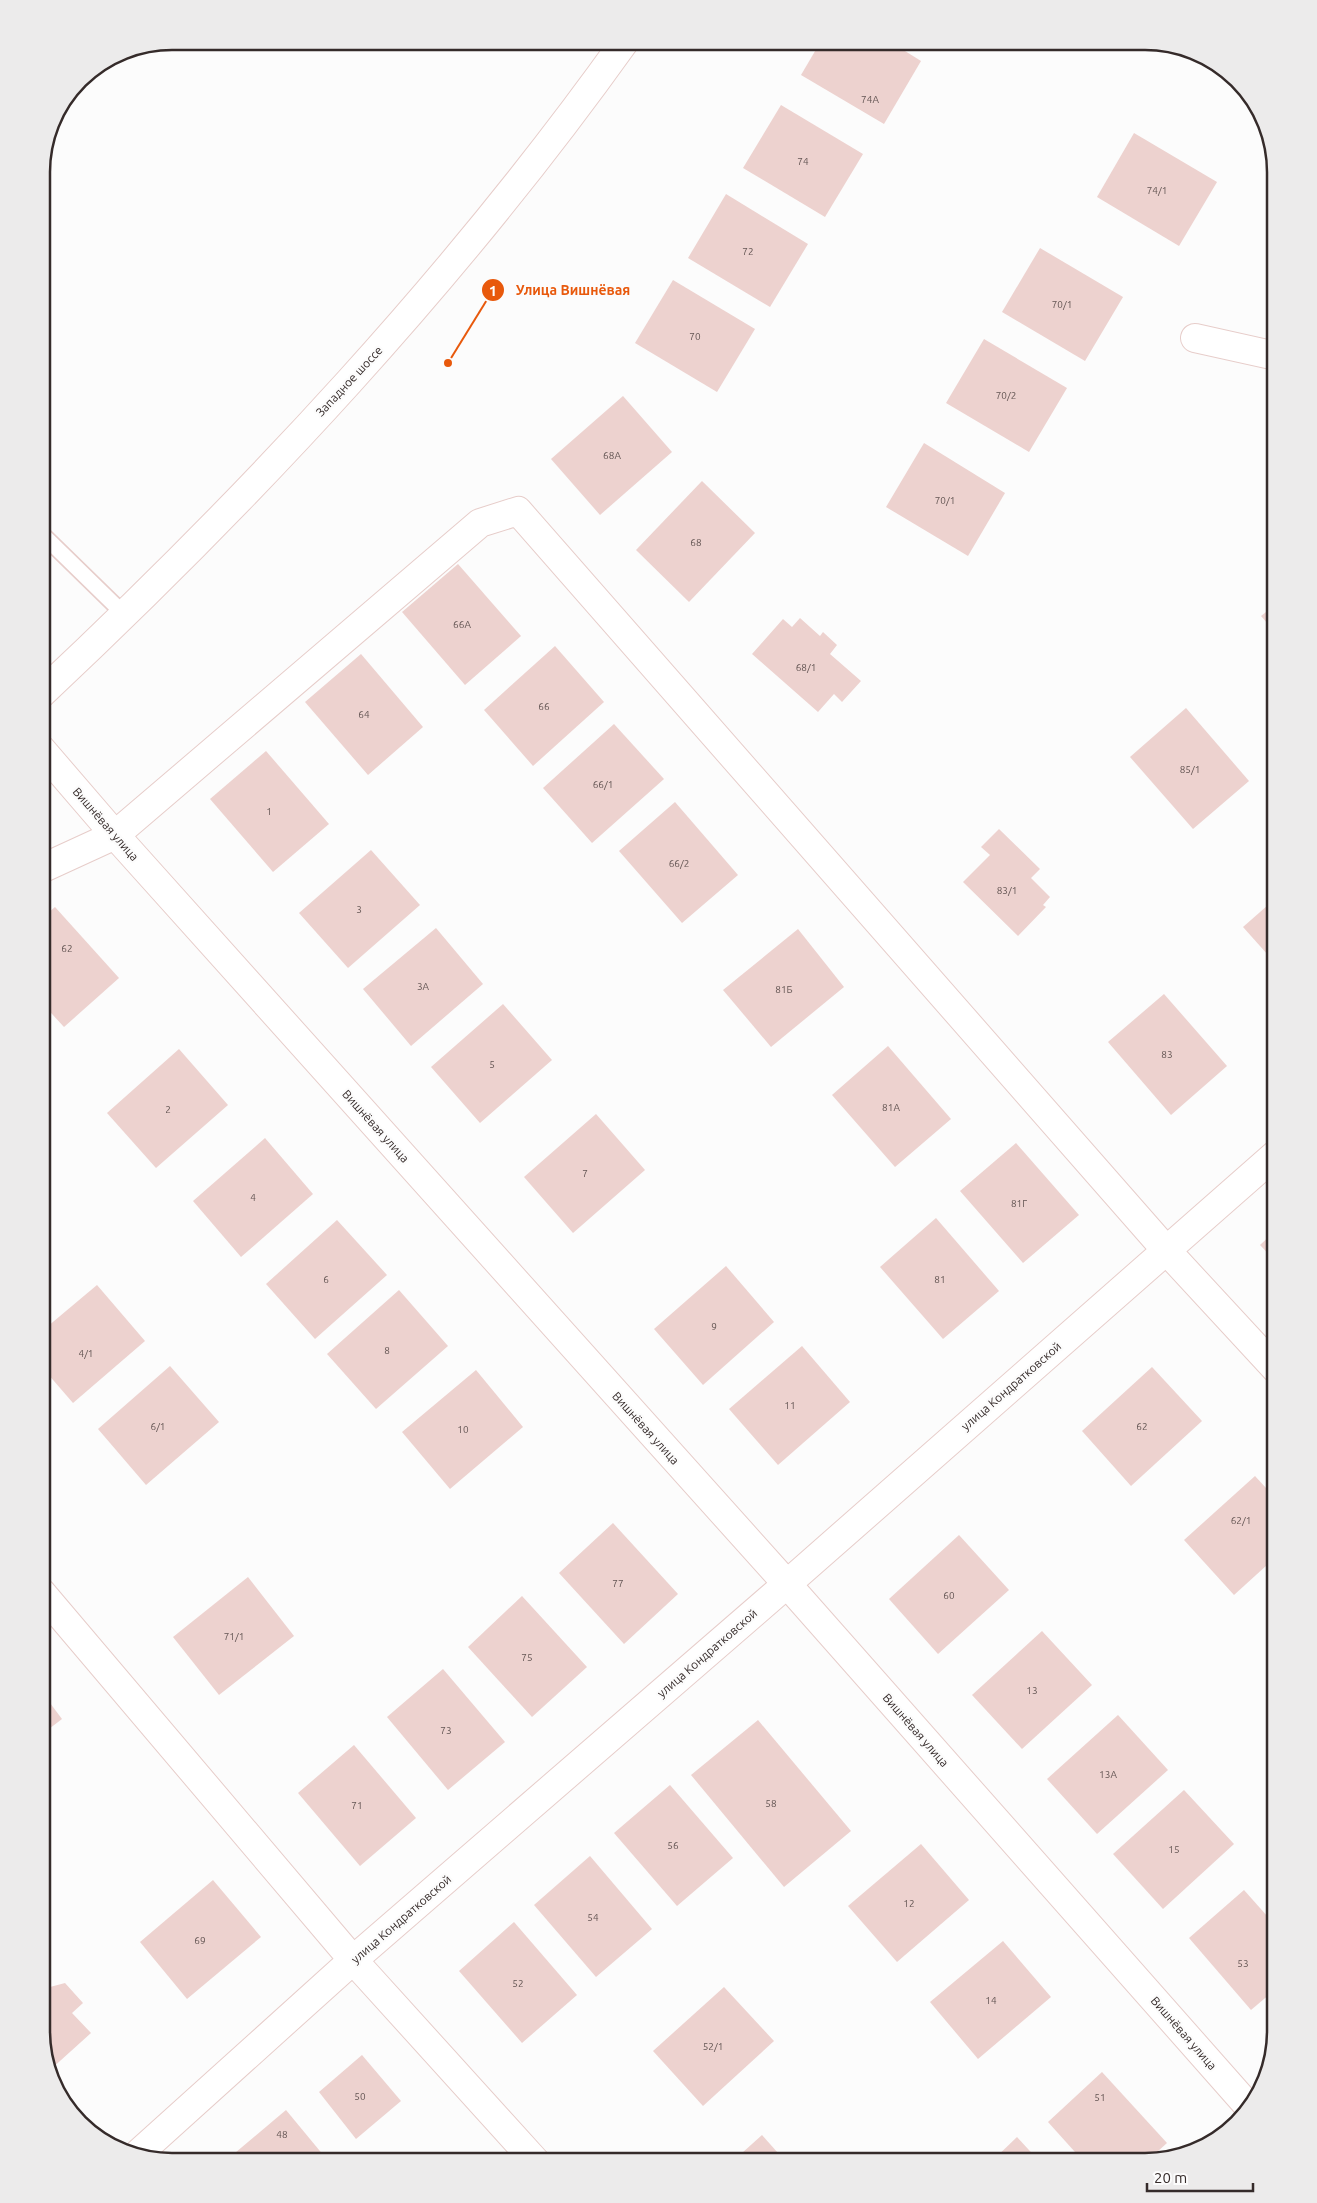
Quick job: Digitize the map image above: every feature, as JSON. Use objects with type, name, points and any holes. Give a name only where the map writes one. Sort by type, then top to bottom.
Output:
[{"type":"street","name":"Западное шоссе","points":[[50,686],[125,615],[276,460],[399,326],[570,118],[619,50]]},
{"type":"street","points":[[1195,338],[1267,354]]},
{"type":"street","points":[[50,865],[115,835],[480,523],[518,511],[1166,1250],[1267,1359]]},
{"type":"street","name":"Вишнёвая улица","points":[[50,759],[115,835],[787,1584],[1244,2102]]},
{"type":"street","name":"улица Кондратковской","points":[[143,2150],[353,1960],[787,1584],[1267,1162]]},
{"type":"street","points":[[50,1603],[353,1960],[528,2153]]},
{"type":"lane","points":[[50,541],[125,615]]},
{"type":"building","points":[[816,50],[903,50],[921,61],[884,124],[801,75]]},
{"type":"building","points":[[781,105],[863,154],[825,217],[743,168]]},
{"type":"building","points":[[1134,133],[1217,182],[1179,246],[1097,197]]},
{"type":"building","points":[[726,194],[808,244],[770,307],[688,258]]},
{"type":"building","points":[[1040,248],[1123,297],[1085,361],[1002,312]]},
{"type":"building","points":[[673,280],[755,329],[717,392],[635,343]]},
{"type":"building","points":[[984,339],[1067,388],[1029,452],[946,403]]},
{"type":"building","points":[[623,396],[672,452],[600,515],[551,459]]},
{"type":"building","points":[[924,443],[1005,493],[968,556],[886,507]]},
{"type":"building","points":[[702,481],[755,533],[689,602],[636,550]]},
{"type":"building","points":[[458,564],[521,636],[465,685],[402,612]]},
{"type":"building","points":[[1267,611],[1267,623],[1261,616]]},
{"type":"building","points":[[800,618],[820,636],[823,632],[837,645],[830,654],[861,681],[842,702],[834,694],[818,712],[752,654],[783,619],[792,627]]},
{"type":"building","points":[[555,646],[604,702],[533,766],[484,710]]},
{"type":"building","points":[[361,654],[423,727],[368,775],[305,702]]},
{"type":"building","points":[[1186,708],[1249,781],[1193,829],[1130,757]]},
{"type":"building","points":[[614,724],[664,779],[592,843],[543,788]]},
{"type":"building","points":[[266,751],[329,824],[273,872],[210,799]]},
{"type":"building","points":[[675,802],[738,875],[682,923],[619,851]]},
{"type":"building","points":[[999,829],[1040,869],[1031,878],[1050,897],[1043,905],[1046,907],[1018,936],[963,882],[990,855],[981,847]]},
{"type":"building","points":[[371,850],[420,905],[348,968],[299,913]]},
{"type":"building","points":[[1267,906],[1267,954],[1243,927]]},
{"type":"building","points":[[55,907],[119,978],[64,1027],[50,1012],[50,911]]},
{"type":"building","points":[[436,928],[483,984],[411,1046],[363,989]]},
{"type":"building","points":[[798,929],[844,987],[771,1047],[723,990]]},
{"type":"building","points":[[1164,994],[1227,1066],[1171,1115],[1108,1042]]},
{"type":"building","points":[[503,1004],[552,1060],[480,1123],[431,1067]]},
{"type":"building","points":[[888,1046],[951,1119],[895,1167],[832,1095]]},
{"type":"building","points":[[179,1049],[228,1105],[156,1168],[107,1113]]},
{"type":"building","points":[[596,1114],[645,1170],[573,1233],[524,1177]]},
{"type":"building","points":[[265,1138],[313,1194],[241,1257],[193,1201]]},
{"type":"building","points":[[1016,1143],[1079,1215],[1023,1263],[960,1191]]},
{"type":"building","points":[[936,1218],[999,1291],[943,1339],[880,1267]]},
{"type":"building","points":[[337,1220],[387,1275],[315,1339],[266,1284]]},
{"type":"building","points":[[1267,1238],[1267,1252],[1260,1245]]},
{"type":"building","points":[[726,1266],[774,1322],[703,1385],[654,1329]]},
{"type":"building","points":[[97,1285],[145,1341],[73,1403],[50,1376],[50,1324]]},
{"type":"building","points":[[399,1290],[448,1346],[376,1409],[327,1354]]},
{"type":"building","points":[[802,1346],[850,1402],[778,1465],[729,1409]]},
{"type":"building","points":[[170,1366],[219,1422],[146,1485],[98,1429]]},
{"type":"building","points":[[1152,1367],[1202,1421],[1131,1486],[1082,1431]]},
{"type":"building","points":[[476,1370],[523,1427],[450,1489],[402,1432]]},
{"type":"building","points":[[1255,1476],[1267,1489],[1267,1565],[1234,1595],[1184,1540]]},
{"type":"building","points":[[613,1523],[678,1594],[624,1644],[559,1573]]},
{"type":"building","points":[[959,1535],[1009,1590],[938,1654],[889,1599]]},
{"type":"building","points":[[248,1577],[294,1636],[219,1695],[173,1637]]},
{"type":"building","points":[[522,1596],[587,1667],[532,1717],[468,1647]]},
{"type":"building","points":[[1042,1631],[1092,1685],[1022,1749],[972,1695]]},
{"type":"building","points":[[443,1669],[505,1742],[448,1790],[387,1717]]},
{"type":"building","points":[[50,1703],[62,1719],[50,1728]]},
{"type":"building","points":[[1118,1715],[1168,1770],[1097,1834],[1047,1779]]},
{"type":"building","points":[[758,1720],[851,1831],[784,1887],[691,1775]]},
{"type":"building","points":[[354,1745],[416,1818],[360,1866],[298,1793]]},
{"type":"building","points":[[670,1785],[733,1858],[677,1906],[614,1833]]},
{"type":"building","points":[[1184,1790],[1234,1844],[1163,1909],[1113,1854]]},
{"type":"building","points":[[921,1844],[969,1900],[897,1962],[848,1906]]},
{"type":"building","points":[[590,1856],[652,1929],[596,1977],[534,1905]]},
{"type":"building","points":[[213,1880],[261,1937],[187,1999],[140,1942]]},
{"type":"building","points":[[1244,1890],[1267,1916],[1267,1997],[1251,2010],[1189,1938]]},
{"type":"building","points":[[514,1922],[577,1995],[522,2043],[459,1971]]},
{"type":"building","points":[[1003,1941],[1051,1997],[978,2059],[930,2002]]},
{"type":"building","points":[[65,1983],[83,2003],[72,2013],[91,2033],[55,2066],[50,2039],[50,1987]]},
{"type":"building","points":[[724,1987],[774,2041],[703,2106],[653,2051]]},
{"type":"building","points":[[362,2055],[401,2101],[356,2139],[319,2092]]},
{"type":"building","points":[[1102,2072],[1167,2143],[1157,2152],[1076,2153],[1048,2122]]},
{"type":"building","points":[[286,2110],[322,2153],[235,2153]]},
{"type":"building","points":[[762,2135],[778,2153],[742,2153]]},
{"type":"building","points":[[1017,2137],[1032,2153],[1000,2153]]},
{"type":"place","name":"Улица Вишнёвая","points":[[448,363]]}]
